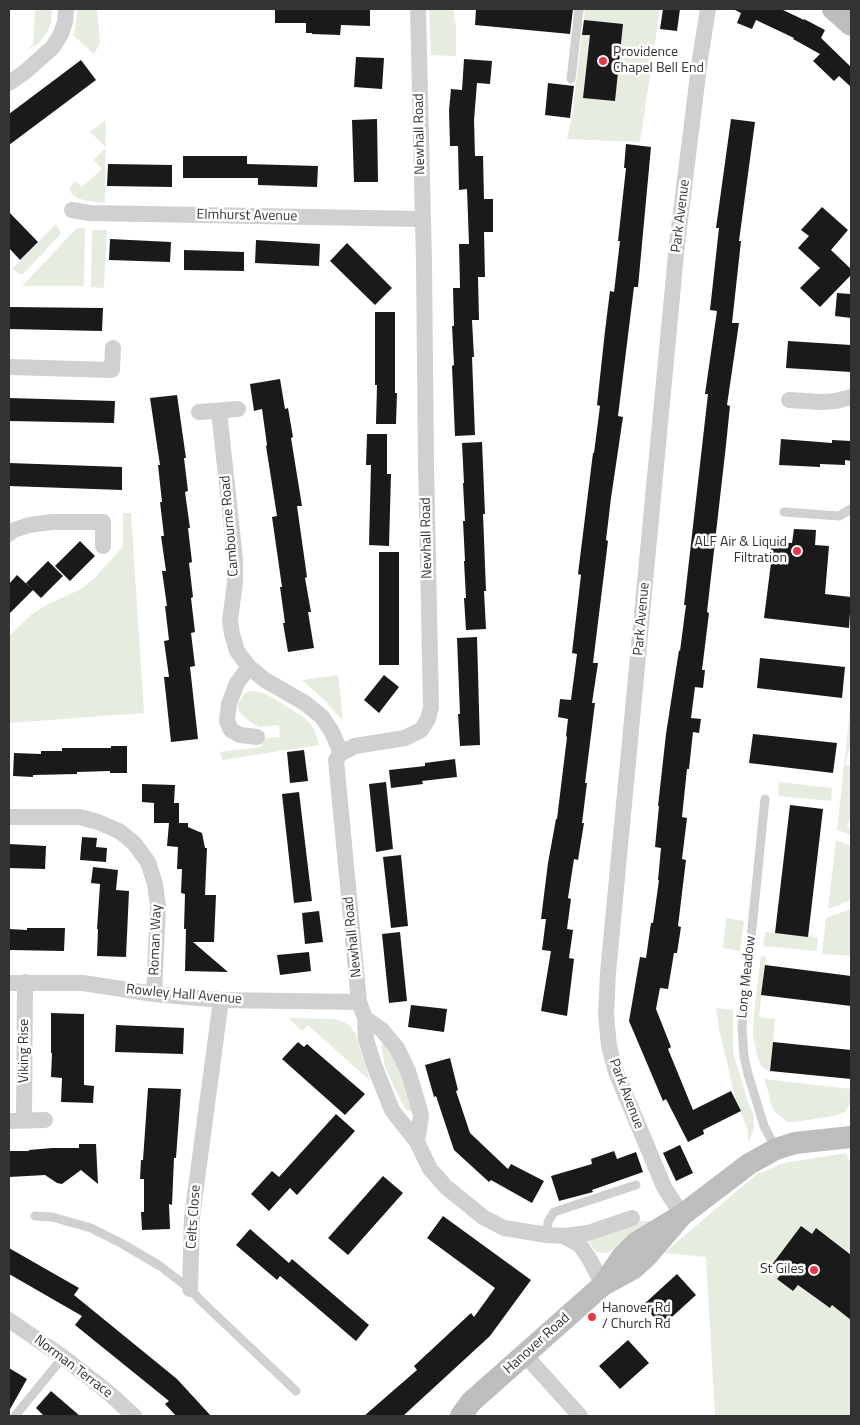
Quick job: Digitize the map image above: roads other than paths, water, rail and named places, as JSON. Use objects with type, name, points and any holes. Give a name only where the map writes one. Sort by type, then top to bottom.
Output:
[{"type":"street","points":[[9,83],[25,72],[53,47],[62,34],[66,22],[66,9]]},
{"type":"street","name":"Newhall Road","points":[[418,9],[431,707],[428,719],[421,730],[405,738],[355,746],[341,754],[336,760],[359,1002],[365,1018],[366,1039],[383,1091],[392,1110],[417,1142],[430,1168],[446,1187],[483,1217],[504,1228],[564,1236],[588,1233],[632,1218]]},
{"type":"street","name":"Park Avenue","points":[[682,1215],[664,1187],[616,1072],[609,1046],[606,1015],[677,244],[708,9]]},
{"type":"street","points":[[833,9],[851,25]]},
{"type":"street","name":"Elmhurst Avenue","points":[[72,210],[89,213],[422,219]]},
{"type":"street","points":[[9,367],[112,370],[113,348]]},
{"type":"street","points":[[789,400],[822,402],[851,397]]},
{"type":"street","points":[[199,412],[238,409]]},
{"type":"street","name":"Cambourne Road","points":[[219,411],[235,559],[236,582],[230,620],[237,651],[249,667],[265,680],[305,703],[322,717],[332,732],[341,754]]},
{"type":"street","points":[[9,534],[11,531],[29,525],[52,522],[103,522],[103,546]]},
{"type":"street","points":[[249,667],[237,684],[228,704],[227,721],[231,730],[236,733],[256,737]]},
{"type":"street","name":"Roman Way","points":[[9,817],[80,817],[119,831],[134,843],[148,862],[155,884],[158,906],[154,994]]},
{"type":"street","name":"Rowley Hall Avenue","points":[[17,983],[83,983],[154,994],[221,1000],[359,1002]]},
{"type":"street","name":"Viking Rise","points":[[17,983],[16,1121],[45,1120]]},
{"type":"street","name":"Celts Close","points":[[190,1289],[192,1218],[221,1000]]},
{"type":"street","points":[[365,1018],[382,1030],[397,1048],[408,1071],[421,1115],[417,1142]]},
{"type":"street","name":"Hanover Road","points":[[448,1416],[466,1409],[603,1285],[622,1256],[636,1243],[682,1215],[749,1164],[776,1149],[795,1143],[851,1137]]},
{"type":"street","points":[[564,1236],[580,1245],[603,1285]]},
{"type":"street","name":"Norman Terrace","points":[[9,1320],[63,1357],[109,1393],[134,1416]]},
{"type":"street","points":[[525,1355],[580,1416]]},
{"type":"lane","points":[[571,79],[579,9]]},
{"type":"lane","points":[[784,512],[839,516],[851,509]]},
{"type":"lane","name":"Long Meadow","points":[[766,799],[742,1027],[744,1056],[748,1074],[764,1126],[776,1149]]},
{"type":"lane","points":[[548,1235],[548,1222],[554,1212],[636,1185]]},
{"type":"lane","points":[[36,1216],[52,1217],[91,1228],[160,1266],[190,1289],[296,1391]]},
{"type":"lane","points":[[15,1416],[63,1357]]},
{"type":"place","name":"Providence Chapel Bell End","points":[[603,61]]},
{"type":"place","name":"ALF Air & Liquid Filtration","points":[[797,551]]},
{"type":"place","name":"St Giles","points":[[814,1270]]},
{"type":"place","name":"Hanover Rd / Church Rd","points":[[592,1317]]}]
